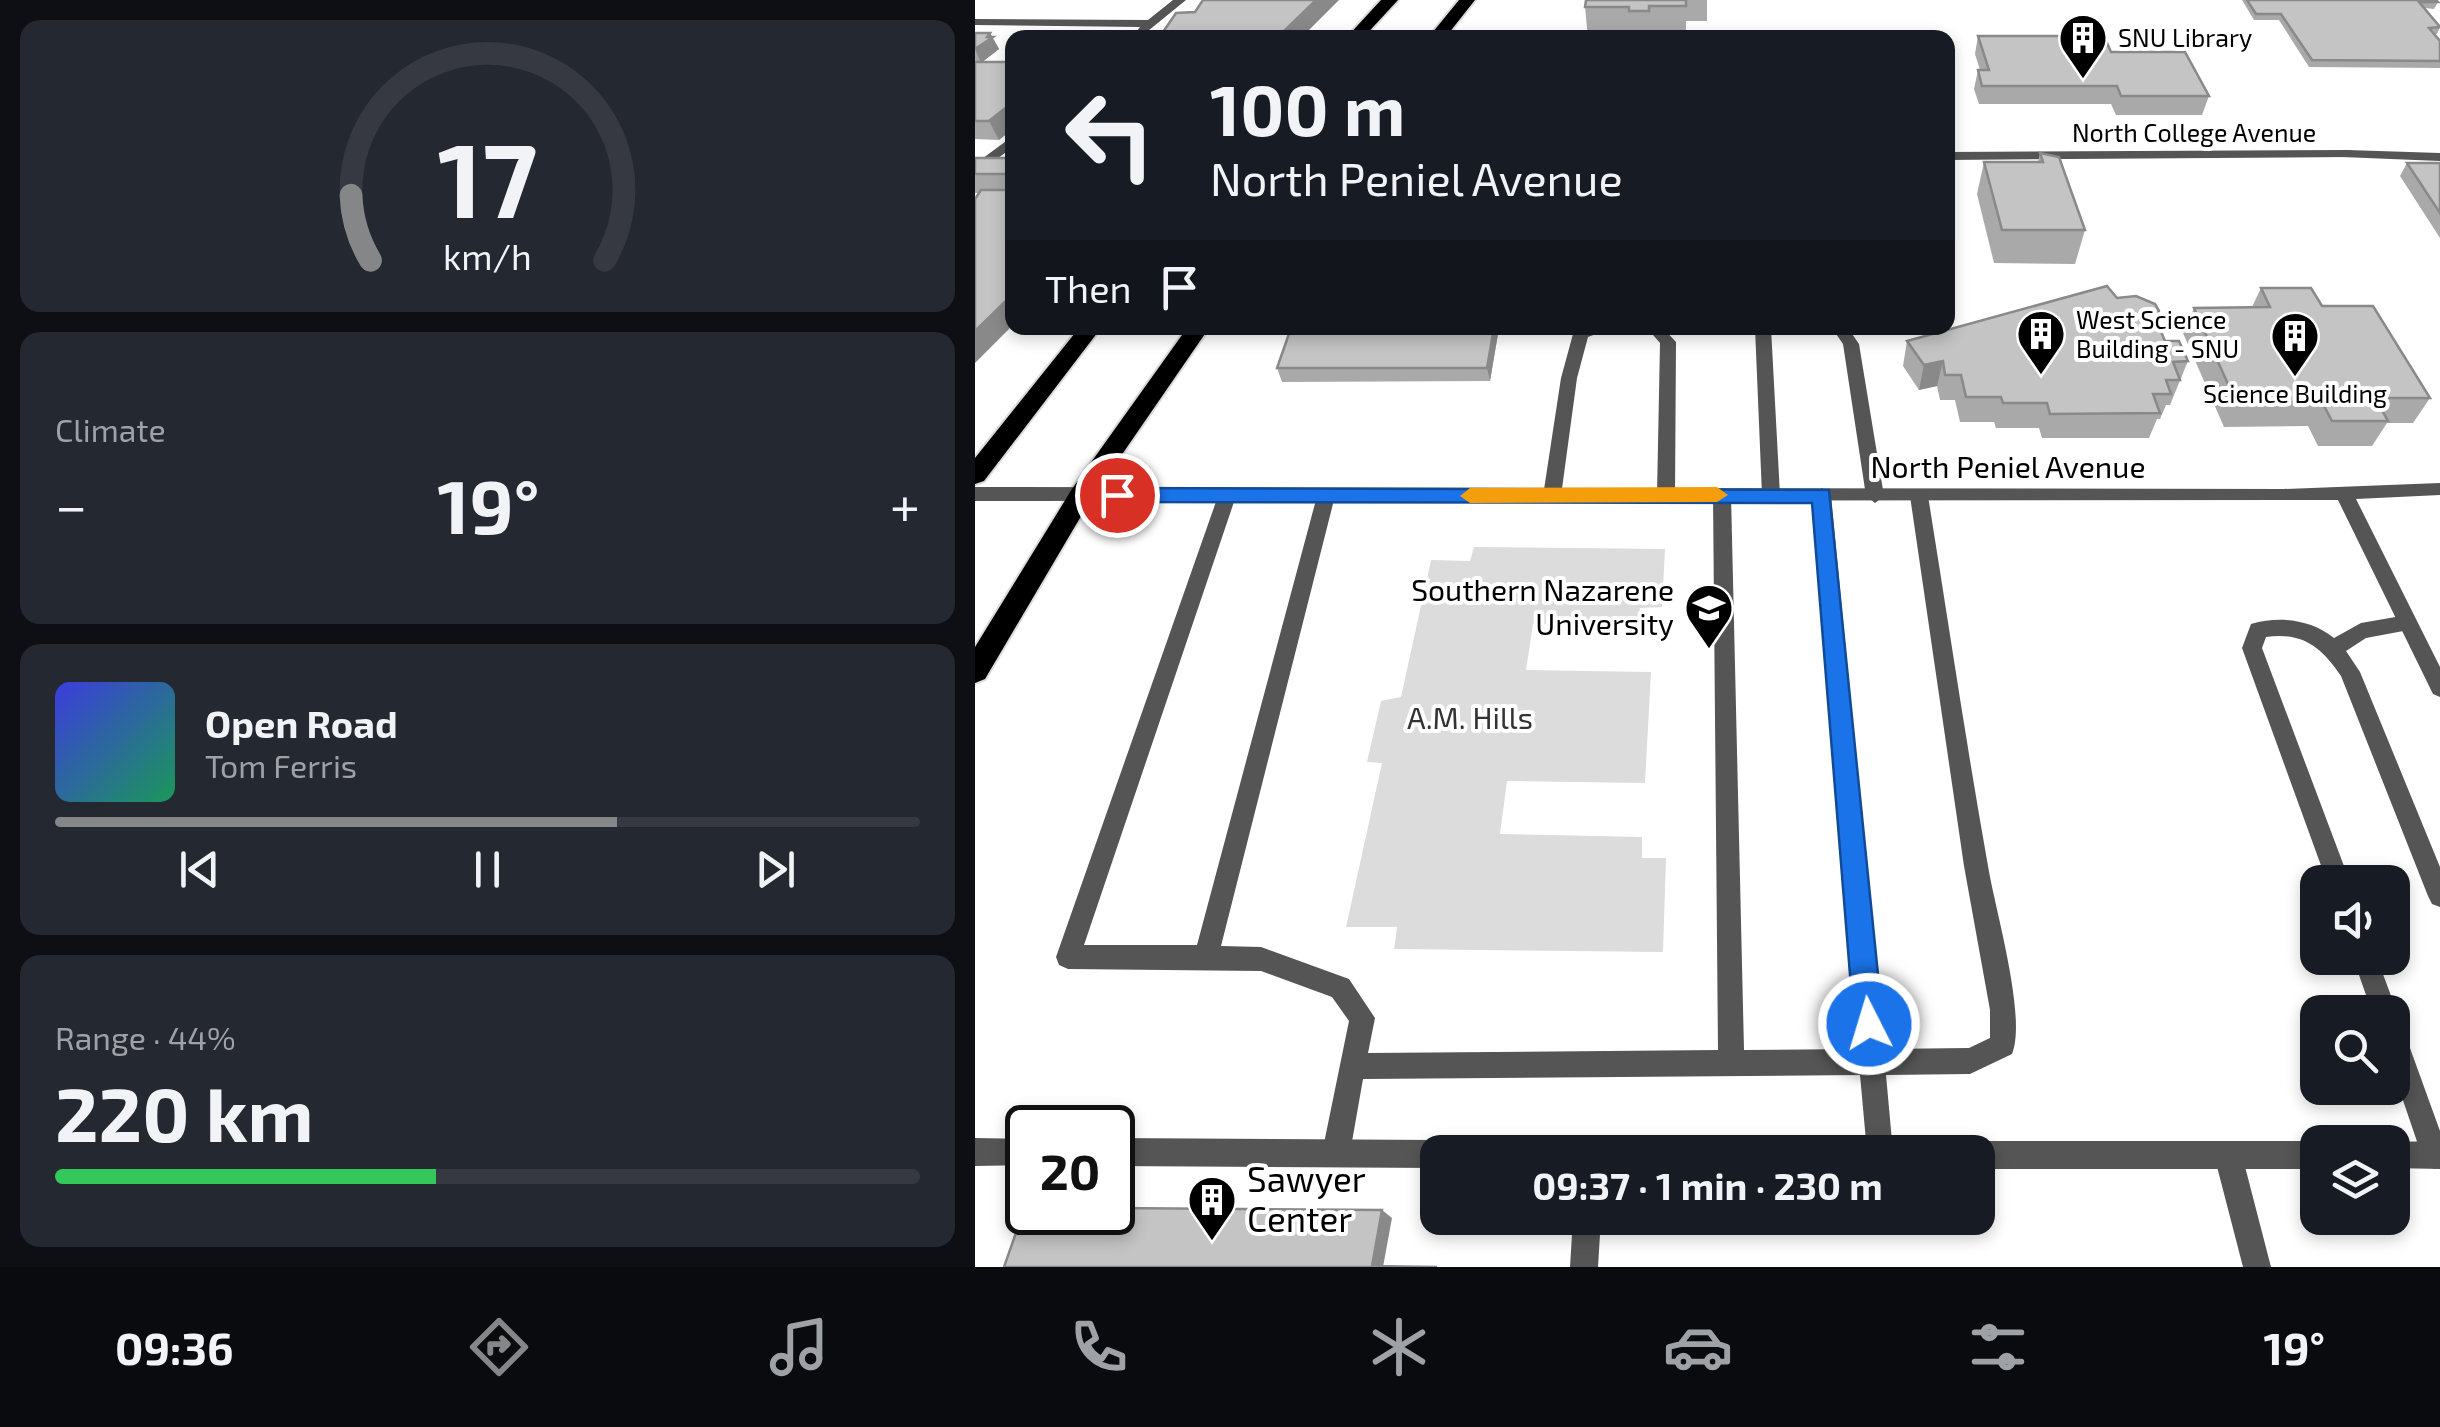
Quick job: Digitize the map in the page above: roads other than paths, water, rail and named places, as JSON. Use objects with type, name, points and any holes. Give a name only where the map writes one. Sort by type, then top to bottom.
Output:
[{"type":"highway","points":[[1362,30],[1390,0]]},
{"type":"highway","points":[[1443,30],[1467,0]]},
{"type":"highway","points":[[975,474],[1084,335]]},
{"type":"highway","points":[[975,671],[1081,495],[1193,335]]},
{"type":"street","points":[[1144,30],[1180,0]]},
{"type":"street","points":[[975,22],[1151,24]]},
{"type":"street","points":[[975,171],[1005,147]]},
{"type":"street","name":"North College Avenue","points":[[1955,156],[2440,157]]},
{"type":"street","points":[[1552,496],[1569,378],[1581,335]]},
{"type":"street","points":[[1661,335],[1667,342],[1667,495]]},
{"type":"street","points":[[1763,335],[1771,495]]},
{"type":"street","points":[[1845,335],[1851,344],[1875,496]]},
{"type":"street","name":"North Peniel Avenue","points":[[975,494],[2283,496],[2440,489]]},
{"type":"street","points":[[2344,493],[2440,688]]},
{"type":"street","points":[[1722,495],[1731,1065]]},
{"type":"street","points":[[1822,495],[1878,1135]]},
{"type":"street","points":[[1227,496],[1068,958],[1261,959],[1339,988],[1361,1018],[1336,1153]]},
{"type":"street","points":[[1206,957],[1326,496]]},
{"type":"street","points":[[1353,1066],[1971,1062],[2003,1045],[2003,1010],[1976,866],[1919,496]]},
{"type":"street","points":[[2334,648],[2361,631],[2407,623]]},
{"type":"street","points":[[2332,865],[2252,648],[2258,630],[2295,626],[2318,634],[2334,648],[2350,672],[2440,896]]},
{"type":"street","points":[[2410,1082],[2437,1155],[2410,1155]]},
{"type":"street","points":[[975,1152],[1005,1152]]},
{"type":"street","points":[[1135,1152],[1420,1154]]},
{"type":"street","points":[[1995,1155],[2300,1155]]},
{"type":"street","points":[[2228,1155],[2257,1267]]},
{"type":"street","points":[[1584,1267],[1586,1235]]},
{"type":"place","name":"SNU Library","points":[[2083,80]]},
{"type":"place","name":"West Science Building - SNU","points":[[2041,376]]},
{"type":"place","name":"Science Building","points":[[2295,378]]},
{"type":"place","name":"Southern Nazarene University","points":[[1709,650]]},
{"type":"place","name":"Sawyer Center","points":[[1212,1242]]},
{"type":"park label","name":"A.M. Hills","points":[[1470,719]]}]
